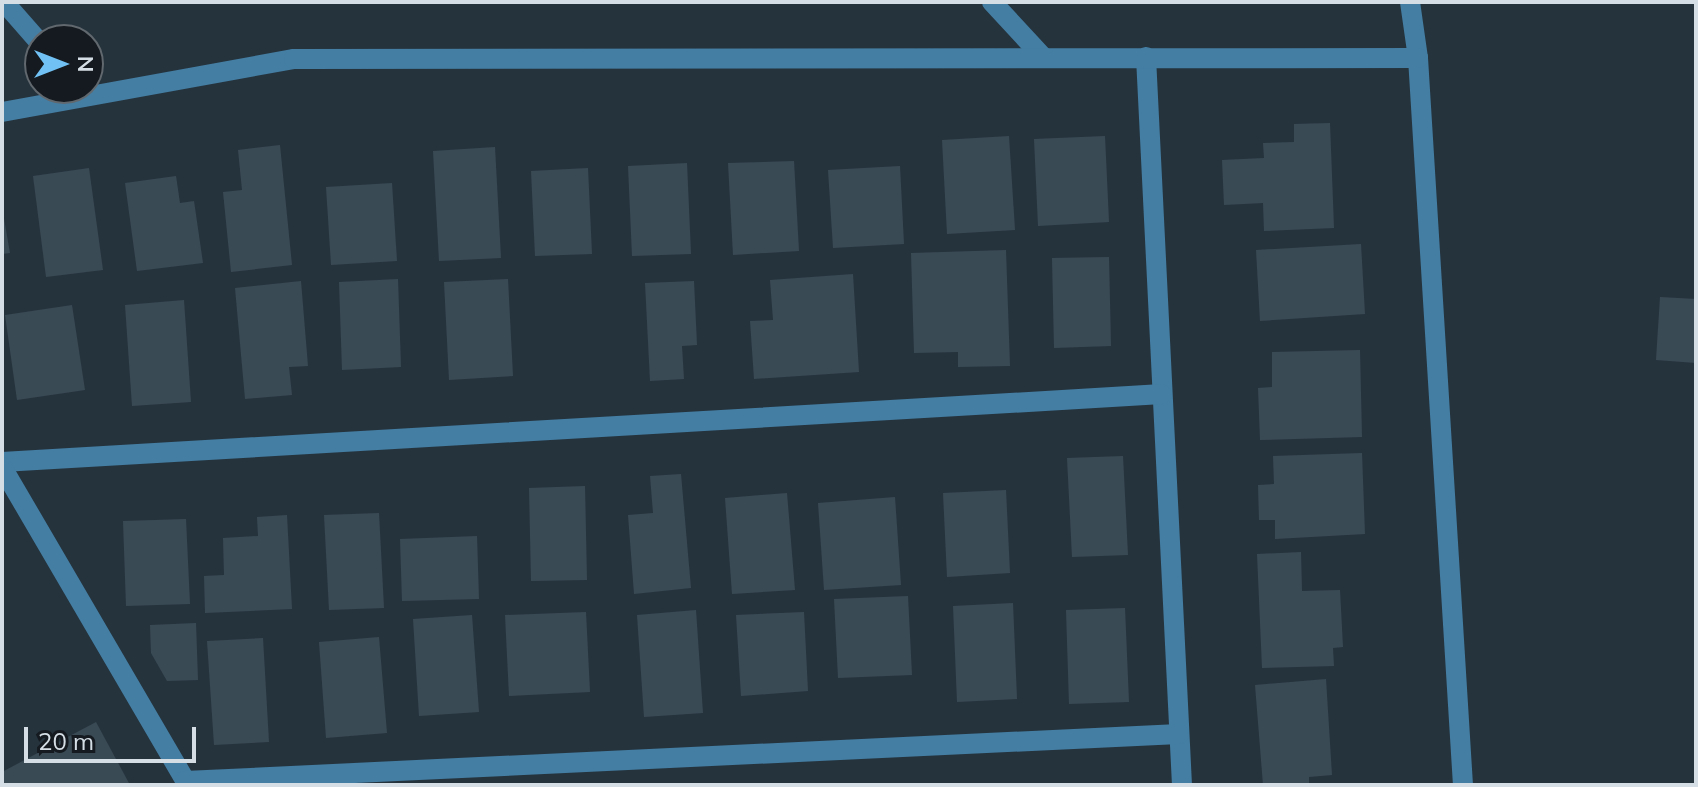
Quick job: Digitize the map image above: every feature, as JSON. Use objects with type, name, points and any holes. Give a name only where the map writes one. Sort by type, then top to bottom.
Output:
[{"type":"street","points":[[4,2],[24,25]]},
{"type":"street","points":[[992,2],[1043,57]]},
{"type":"street","points":[[1410,2],[1418,58],[1463,785]]},
{"type":"street","points":[[1146,57],[1182,785]]},
{"type":"street","points":[[104,89],[294,59],[1418,58]]},
{"type":"street","points":[[2,112],[35,104]]},
{"type":"street","points":[[1162,394],[2,465],[187,783],[1179,734]]},
{"type":"building","points":[[1330,123],[1334,228],[1264,231],[1263,203],[1224,205],[1222,160],[1264,158],[1263,143],[1294,142],[1294,124]]},
{"type":"building","points":[[1009,136],[1015,230],[947,234],[942,140]]},
{"type":"building","points":[[1105,136],[1109,222],[1038,226],[1034,139]]},
{"type":"building","points":[[280,145],[292,265],[231,272],[223,192],[242,190],[238,150]]},
{"type":"building","points":[[495,147],[501,258],[439,261],[433,151]]},
{"type":"building","points":[[794,161],[799,251],[733,255],[728,163]]},
{"type":"building","points":[[687,163],[691,254],[632,256],[628,166]]},
{"type":"building","points":[[900,166],[904,244],[833,248],[828,170]]},
{"type":"building","points":[[89,168],[103,270],[46,277],[33,176]]},
{"type":"building","points":[[588,168],[592,254],[535,256],[531,171]]},
{"type":"building","points":[[176,176],[180,203],[194,201],[203,263],[137,271],[125,183]]},
{"type":"building","points":[[392,183],[397,261],[331,265],[326,187]]},
{"type":"building","points":[[2,207],[10,253],[2,254]]},
{"type":"building","points":[[1361,244],[1365,314],[1260,321],[1256,250]]},
{"type":"building","points":[[1006,250],[1010,366],[958,367],[958,352],[914,353],[911,253]]},
{"type":"building","points":[[1109,257],[1111,346],[1054,348],[1052,258]]},
{"type":"building","points":[[853,274],[859,372],[754,379],[750,321],[773,320],[770,280]]},
{"type":"building","points":[[398,279],[401,367],[342,370],[339,282]]},
{"type":"building","points":[[508,279],[513,376],[449,380],[444,282]]},
{"type":"building","points":[[301,281],[308,366],[289,367],[292,395],[245,399],[235,288]]},
{"type":"building","points":[[694,281],[697,345],[682,346],[684,379],[650,381],[645,283]]},
{"type":"building","points":[[1660,297],[1696,299],[1696,363],[1656,360]]},
{"type":"building","points":[[184,300],[191,402],[132,406],[125,305]]},
{"type":"building","points":[[72,305],[85,390],[17,400],[5,315]]},
{"type":"building","points":[[1360,350],[1362,437],[1260,440],[1258,388],[1272,387],[1272,352]]},
{"type":"building","points":[[1362,453],[1365,534],[1275,539],[1275,520],[1259,520],[1258,485],[1274,484],[1273,456]]},
{"type":"building","points":[[1123,456],[1128,555],[1072,557],[1067,458]]},
{"type":"building","points":[[681,474],[691,588],[634,594],[628,515],[653,513],[650,476]]},
{"type":"building","points":[[585,486],[587,580],[531,581],[529,488]]},
{"type":"building","points":[[1006,490],[1010,573],[947,577],[943,493]]},
{"type":"building","points":[[787,493],[795,590],[732,594],[725,498]]},
{"type":"building","points":[[895,497],[901,585],[824,590],[818,503]]},
{"type":"building","points":[[379,513],[384,608],[329,610],[324,515]]},
{"type":"building","points":[[287,515],[292,609],[205,613],[204,576],[224,575],[223,538],[258,536],[257,517]]},
{"type":"building","points":[[186,519],[190,604],[126,606],[123,521]]},
{"type":"building","points":[[477,536],[479,599],[402,601],[400,539]]},
{"type":"building","points":[[1301,552],[1302,591],[1340,590],[1343,647],[1333,648],[1334,666],[1262,668],[1257,554]]},
{"type":"building","points":[[908,596],[912,675],[838,678],[834,599]]},
{"type":"building","points":[[1013,603],[1017,699],[957,702],[953,606]]},
{"type":"building","points":[[1125,608],[1129,702],[1069,704],[1066,610]]},
{"type":"building","points":[[696,610],[703,713],[644,717],[637,615]]},
{"type":"building","points":[[586,612],[590,692],[509,696],[505,615]]},
{"type":"building","points":[[804,612],[808,691],[741,696],[736,615]]},
{"type":"building","points":[[472,615],[479,712],[419,716],[413,619]]},
{"type":"building","points":[[196,623],[198,680],[167,681],[151,653],[150,625]]},
{"type":"building","points":[[379,637],[387,733],[326,738],[319,642]]},
{"type":"building","points":[[263,638],[269,742],[214,745],[207,641]]},
{"type":"building","points":[[1326,679],[1332,775],[1309,777],[1309,785],[1263,785],[1255,685]]},
{"type":"building","points":[[96,722],[130,785],[2,785],[2,772]]}]
